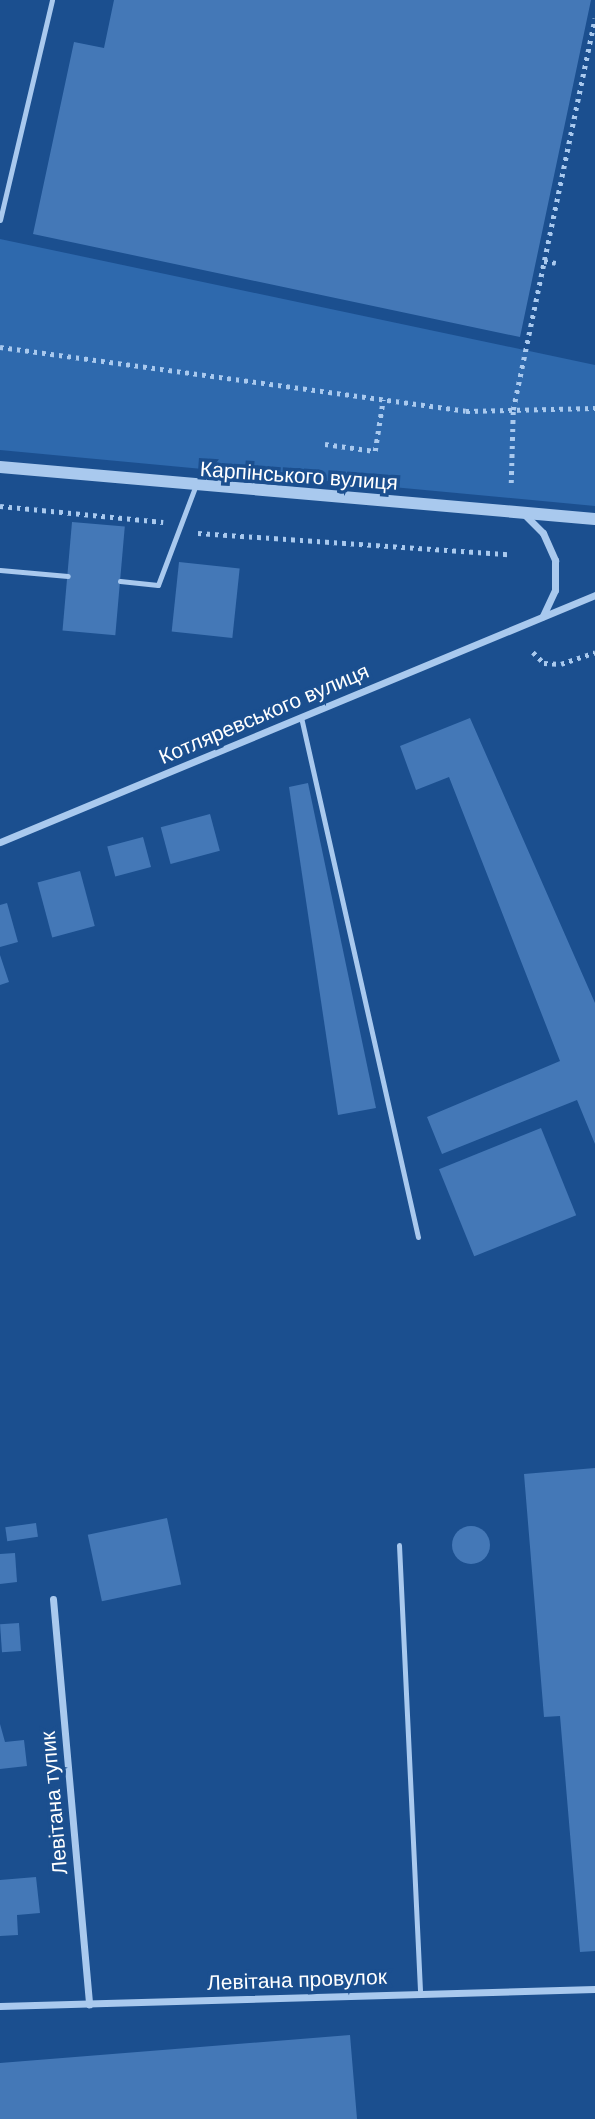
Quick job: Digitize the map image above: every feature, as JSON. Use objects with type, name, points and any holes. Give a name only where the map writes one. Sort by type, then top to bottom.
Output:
[{"type":"street","name":"Карпінського вулиця","points":[[0,467],[195,487],[595,520]]},
{"type":"street","points":[[522,513],[543,533],[555,560],[555,590],[542,617]]},
{"type":"street","name":"Котляревського вулиця","points":[[0,842],[595,595]]},
{"type":"street","name":"Левітана тупик","points":[[53,1599],[89,2004]]},
{"type":"street","name":"Левітана провулок","points":[[0,2006],[595,1989]]},
{"type":"lane","points":[[0,220],[52,0]]},
{"type":"lane","points":[[120,581],[158,584],[183,528],[195,487]]},
{"type":"lane","points":[[0,570],[68,576]]},
{"type":"lane","points":[[301,717],[418,1237]]},
{"type":"lane","points":[[399,1545],[420,1994]]},
{"type":"path","points":[[511,482],[513,410],[595,19]]},
{"type":"path","points":[[544,261],[556,263]]},
{"type":"path","points":[[0,346],[466,411],[595,408]]},
{"type":"path","points":[[325,444],[375,451],[383,400]]},
{"type":"path","points":[[0,506],[149,519],[209,536],[508,554]]},
{"type":"path","points":[[533,652],[544,663],[561,664],[595,652]]},
{"type":"shaded area","points":[[0,239],[595,365],[595,506],[0,450]]},
{"type":"building","points":[[114,0],[591,0],[520,337],[33,234],[74,42],[104,48]]},
{"type":"building","points":[[72,522],[125,527],[115,635],[63,631]]},
{"type":"building","points":[[179,562],[240,568],[232,638],[172,632]]},
{"type":"building","points":[[470,718],[595,1003],[595,1144],[577,1100],[442,1154],[427,1117],[560,1061],[449,777],[416,790],[400,746]]},
{"type":"building","points":[[308,783],[376,1108],[338,1115],[289,787]]},
{"type":"building","points":[[210,814],[220,851],[171,864],[161,827]]},
{"type":"building","points":[[143,837],[151,867],[115,877],[107,847]]},
{"type":"building","points":[[80,871],[95,926],[52,937],[37,882]]},
{"type":"building","points":[[7,903],[18,942],[0,947],[0,905]]},
{"type":"building","points":[[0,955],[9,982],[0,985]]},
{"type":"building","points":[[541,1128],[576,1215],[474,1256],[439,1169]]},
{"type":"building","points":[[595,1468],[595,1951],[580,1952],[560,1716],[544,1717],[524,1474]]},
{"type":"building","points":[[167,1518],[181,1585],[102,1601],[88,1535]]},
{"type":"building","points":[[36,1523],[38,1537],[7,1541],[5,1527]]},
{"type":"building","points":[[471,1526],[484,1532],[490,1545],[484,1558],[471,1564],[458,1558],[452,1545],[458,1532]]},
{"type":"building","points":[[15,1553],[17,1582],[0,1584],[0,1554]]},
{"type":"building","points":[[19,1623],[21,1651],[2,1652],[0,1624]]},
{"type":"building","points":[[0,1724],[5,1742],[24,1740],[27,1766],[0,1769]]},
{"type":"building","points":[[36,1877],[40,1913],[17,1915],[18,1935],[0,1936],[0,1880]]},
{"type":"building","points":[[350,2035],[357,2119],[0,2119],[0,2063]]}]
